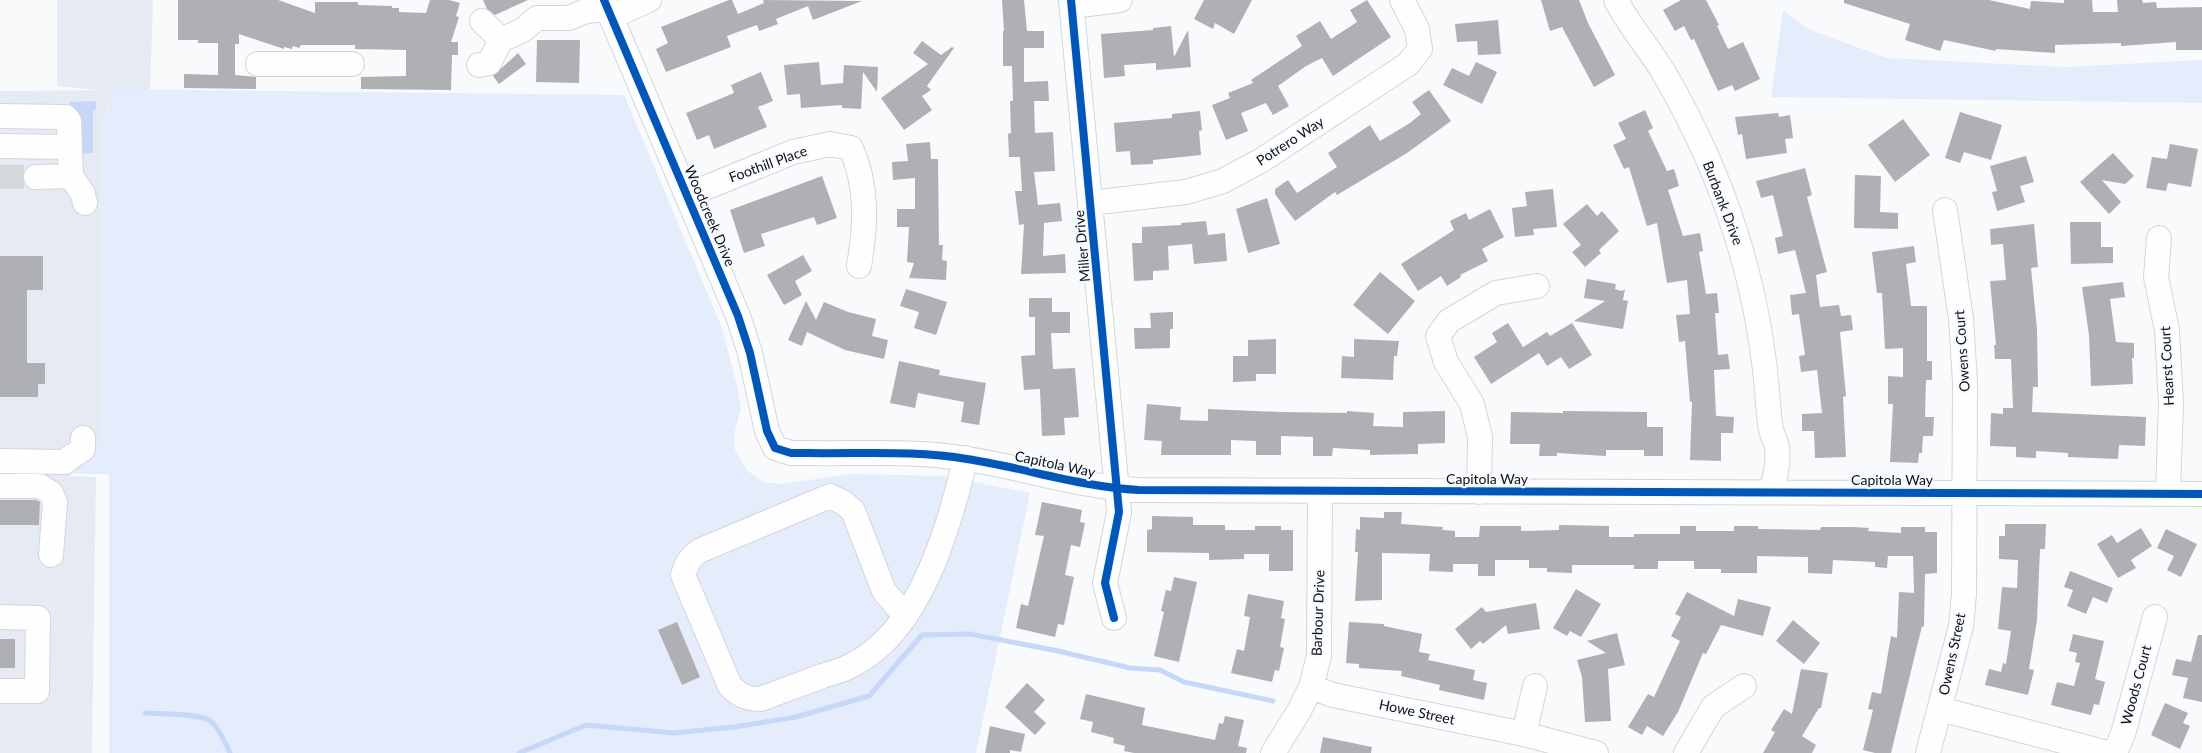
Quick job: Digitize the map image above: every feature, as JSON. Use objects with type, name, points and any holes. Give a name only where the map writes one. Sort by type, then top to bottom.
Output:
[{"type":"street","points":[[479,65],[489,63],[501,40],[523,30],[573,31],[592,23],[608,9],[650,0]]},
{"type":"street","points":[[1072,3],[1120,0]]},
{"type":"street","name":"Potrero Way","points":[[1090,203],[1186,192],[1223,181],[1262,160],[1408,64],[1420,50],[1417,29],[1402,0]]},
{"type":"street","name":"Burbank Drive","points":[[1616,0],[1663,73],[1694,132],[1720,190],[1741,246],[1755,303],[1766,374],[1770,428],[1777,447],[1777,472],[1771,492]]},
{"type":"street","name":"Miller Drive","points":[[1072,3],[1119,512],[1105,583],[1114,618]]},
{"type":"street","name":"Woodcreek Drive","points":[[608,9],[738,316],[750,353],[767,432],[775,448]]},
{"type":"street","points":[[482,21],[501,40]]},
{"type":"street","points":[[258,64],[352,64]]},
{"type":"street","points":[[0,116],[66,117],[69,120],[71,176],[83,194],[85,203]]},
{"type":"street","name":"Foothill Place","points":[[688,195],[793,152],[830,144],[851,148],[859,167],[866,225],[860,266]]},
{"type":"street","points":[[0,146],[70,146]]},
{"type":"street","points":[[36,177],[71,176]]},
{"type":"street","name":"Owens Court","points":[[1945,210],[1961,319],[1965,382],[1964,493]]},
{"type":"street","name":"Hearst Court","points":[[2159,238],[2156,277],[2167,330],[2170,404],[2168,494]]},
{"type":"street","points":[[1479,492],[1480,437],[1472,404],[1446,362],[1438,336],[1449,321],[1496,293],[1537,286]]},
{"type":"street","points":[[0,462],[65,462],[72,454],[82,449],[83,438]]},
{"type":"street","name":"Capitola Way","points":[[775,448],[808,454],[922,454],[966,458],[1117,489],[2202,494]]},
{"type":"street","points":[[905,616],[884,591],[853,511],[844,503],[830,496],[699,551],[686,564],[683,575],[730,686],[738,694],[750,699],[761,699],[854,665],[885,642],[905,616],[929,574],[953,512],[966,458]]},
{"type":"street","points":[[0,486],[40,486],[51,493],[55,502],[50,555]]},
{"type":"street","name":"Barbour Drive","points":[[1273,753],[1299,711],[1311,687],[1319,656],[1320,491]]},
{"type":"street","name":"Owens Street","points":[[1928,753],[1961,626],[1964,594],[1964,493]]},
{"type":"street","name":"Woods Court","points":[[2115,753],[2123,734],[2155,617]]},
{"type":"street","points":[[0,618],[38,618],[37,691],[0,690]]},
{"type":"street","points":[[1524,734],[1535,686]]},
{"type":"street","points":[[1686,753],[1713,707],[1744,686]]},
{"type":"street","name":"Howe Street","points":[[1311,687],[1333,695],[1524,734],[1596,753]]},
{"type":"street","points":[[1940,709],[2108,753]]},
{"type":"shaded area","points":[[57,0],[153,0],[150,90],[108,90],[100,446],[72,458],[71,476],[96,477],[92,753],[0,753],[0,91],[99,90],[57,86]]},
{"type":"shaded area","points":[[1783,10],[1810,30],[1887,58],[2065,67],[2202,60],[2202,103],[1771,97]]},
{"type":"shaded area","points":[[108,89],[624,95],[722,328],[741,408],[734,435],[735,450],[748,471],[763,482],[782,484],[851,474],[944,476],[1030,493],[976,753],[109,753],[109,474],[74,474],[74,460],[89,447],[100,446],[101,116],[108,115]]},
{"type":"water","points":[[96,101],[96,110],[93,110],[93,153],[70,154],[69,102]]},
{"type":"building","points":[[178,0],[278,0],[315,13],[315,2],[358,2],[358,5],[392,6],[392,8],[399,8],[399,12],[426,13],[430,0],[449,0],[460,3],[456,16],[459,17],[451,42],[458,42],[458,55],[452,55],[451,90],[361,89],[361,77],[406,76],[406,50],[355,49],[355,45],[301,45],[299,48],[293,46],[292,49],[284,47],[284,49],[239,34],[239,44],[235,44],[235,75],[256,77],[256,89],[184,88],[184,74],[218,75],[218,43],[178,40]]},
{"type":"building","points":[[483,0],[528,0],[495,15],[487,9]]},
{"type":"building","points":[[732,0],[738,14],[764,3],[763,0],[862,1],[813,20],[808,6],[776,19],[778,24],[759,31],[757,25],[727,36],[731,47],[666,72],[656,49],[668,43],[661,27]]},
{"type":"building","points":[[1002,0],[1024,0],[1027,31],[1044,31],[1044,48],[1024,48],[1024,82],[1048,81],[1049,101],[1034,101],[1035,133],[1053,132],[1055,171],[1034,172],[1038,205],[1060,203],[1062,221],[1044,223],[1043,256],[1065,254],[1066,273],[1021,274],[1024,224],[1019,225],[1015,191],[1022,191],[1020,157],[1009,157],[1008,134],[1011,133],[1010,101],[1013,101],[1012,66],[1003,66],[1004,31]]},
{"type":"building","points":[[1204,0],[1252,0],[1234,34],[1215,23],[1213,29],[1194,19]]},
{"type":"building","points":[[1367,0],[1391,37],[1333,76],[1322,58],[1306,66],[1278,86],[1289,106],[1273,115],[1266,103],[1241,113],[1248,131],[1226,140],[1212,105],[1230,98],[1228,93],[1253,83],[1251,80],[1302,46],[1296,36],[1320,21],[1331,39],[1357,22],[1350,10]]},
{"type":"building","points":[[1541,0],[1579,0],[1588,23],[1615,75],[1594,87],[1562,27],[1550,31]]},
{"type":"building","points":[[1681,0],[1706,0],[1719,25],[1717,26],[1728,49],[1743,42],[1760,79],[1735,91],[1732,85],[1718,91],[1694,39],[1691,40],[1684,26],[1675,31],[1663,10]]},
{"type":"building","points":[[1844,0],[1989,0],[2030,9],[2031,1],[2064,3],[2064,0],[2092,0],[2093,12],[2118,12],[2117,0],[2142,0],[2143,3],[2156,2],[2157,8],[2202,7],[2202,50],[2176,50],[2176,42],[2121,46],[2121,43],[2055,45],[2055,53],[1996,49],[1996,51],[1944,40],[1940,51],[1905,40],[1910,24],[1844,3]]},
{"type":"building","points":[[1498,20],[1501,54],[1478,55],[1477,41],[1457,42],[1455,24]]},
{"type":"building","points":[[1171,26],[1174,57],[1188,30],[1191,67],[1156,70],[1156,63],[1124,65],[1125,76],[1104,78],[1101,34],[1153,30],[1153,28]]},
{"type":"building","points":[[537,40],[580,40],[579,83],[536,82]]},
{"type":"building","points":[[922,41],[941,55],[952,47],[954,48],[927,86],[931,90],[922,96],[932,110],[904,130],[881,98],[928,64],[913,53]]},
{"type":"building","points":[[518,53],[526,64],[499,84],[493,76]]},
{"type":"building","points":[[819,62],[821,85],[843,83],[844,65],[878,67],[877,92],[863,72],[861,109],[842,108],[842,105],[801,108],[800,94],[787,95],[784,65]]},
{"type":"building","points":[[1476,62],[1497,72],[1482,104],[1443,85],[1452,68],[1469,76]]},
{"type":"building","points":[[761,72],[773,101],[758,107],[767,127],[714,149],[709,135],[697,140],[686,113],[734,93],[731,85]]},
{"type":"building","points":[[1429,90],[1451,121],[1407,153],[1337,195],[1335,192],[1295,221],[1275,194],[1275,189],[1288,180],[1297,193],[1337,167],[1328,153],[1370,125],[1380,141],[1410,123],[1421,114],[1412,102]]},
{"type":"building","points":[[1645,110],[1653,128],[1648,131],[1667,171],[1674,169],[1679,186],[1668,190],[1683,236],[1700,233],[1703,251],[1699,252],[1706,294],[1717,293],[1719,313],[1715,313],[1718,355],[1728,354],[1730,369],[1714,370],[1716,416],[1734,417],[1733,433],[1721,433],[1721,461],[1690,460],[1692,402],[1690,402],[1685,341],[1679,342],[1676,315],[1690,314],[1687,280],[1667,283],[1657,223],[1647,226],[1629,167],[1624,169],[1613,145],[1626,139],[1618,123]]},
{"type":"building","points":[[1200,111],[1202,130],[1199,131],[1201,155],[1153,160],[1153,164],[1131,165],[1130,151],[1116,152],[1114,123],[1172,118],[1172,114]]},
{"type":"building","points":[[1960,112],[2002,125],[1991,160],[1964,152],[1960,163],[1945,158]]},
{"type":"building","points":[[1778,113],[1779,117],[1790,115],[1793,138],[1785,139],[1787,153],[1746,159],[1742,134],[1738,135],[1735,117]]},
{"type":"building","points":[[1903,119],[1930,155],[1895,182],[1868,145]]},
{"type":"building","points":[[930,142],[931,159],[938,159],[939,245],[943,245],[942,260],[947,261],[946,280],[909,278],[914,263],[907,262],[909,227],[897,227],[897,209],[915,209],[915,178],[893,180],[892,162],[908,161],[906,144]]},
{"type":"building","points":[[2170,144],[2198,149],[2191,187],[2168,183],[2166,191],[2146,188],[2152,157],[2167,159]]},
{"type":"building","points":[[2113,153],[2134,176],[2125,184],[2102,180],[2121,202],[2109,214],[2080,182]]},
{"type":"building","points":[[2026,156],[2034,182],[2020,186],[2025,202],[1997,211],[1992,192],[1997,191],[1990,166]]},
{"type":"building","points":[[1805,168],[1812,195],[1807,197],[1827,272],[1816,275],[1820,307],[1839,305],[1841,316],[1851,315],[1853,330],[1840,332],[1846,396],[1843,397],[1846,457],[1815,458],[1814,431],[1802,431],[1802,414],[1822,413],[1817,370],[1801,372],[1799,356],[1805,355],[1799,314],[1792,315],[1790,295],[1806,293],[1795,250],[1778,254],[1775,238],[1783,236],[1773,195],[1761,198],[1756,181]]},
{"type":"building","points":[[1855,175],[1881,176],[1880,212],[1898,213],[1898,229],[1854,228]]},
{"type":"building","points":[[822,176],[837,218],[817,225],[814,217],[761,234],[765,246],[744,253],[730,210]]},
{"type":"building","points":[[1553,189],[1557,227],[1533,229],[1534,235],[1515,237],[1512,208],[1527,206],[1525,192]]},
{"type":"building","points":[[1267,198],[1280,244],[1248,253],[1236,209]]},
{"type":"building","points":[[1587,204],[1597,216],[1602,211],[1619,231],[1599,250],[1601,253],[1585,267],[1572,252],[1581,245],[1563,224]]},
{"type":"building","points":[[1490,209],[1504,237],[1482,249],[1488,261],[1460,275],[1461,277],[1447,286],[1441,276],[1418,291],[1401,264],[1454,230],[1450,221],[1466,213],[1469,220]]},
{"type":"building","points":[[1206,221],[1208,235],[1225,233],[1227,261],[1194,264],[1192,244],[1168,246],[1169,270],[1153,271],[1153,280],[1134,281],[1132,243],[1142,243],[1142,227],[1181,225],[1181,223]]},
{"type":"building","points":[[2070,222],[2101,222],[2101,247],[2113,247],[2113,263],[2071,264]]},
{"type":"building","points":[[2034,224],[2038,267],[2031,268],[2037,329],[2038,387],[2033,387],[2032,412],[2146,417],[2145,446],[2119,445],[2118,459],[2068,457],[2068,453],[2036,451],[2036,458],[2016,457],[2016,447],[1990,446],[1991,413],[2003,414],[2003,408],[2013,408],[2011,359],[1995,359],[1994,345],[1996,345],[1990,281],[2006,280],[2003,244],[1991,245],[1990,229]]},
{"type":"building","points":[[1914,246],[1916,262],[1906,264],[1911,306],[1927,306],[1927,361],[1932,361],[1932,380],[1926,380],[1925,417],[1934,417],[1933,436],[1923,436],[1922,453],[1919,453],[1918,463],[1890,462],[1893,404],[1888,404],[1888,376],[1903,377],[1903,348],[1885,349],[1882,293],[1877,293],[1872,252]]},
{"type":"building","points":[[803,255],[812,271],[795,281],[802,295],[784,305],[767,275]]},
{"type":"building","points":[[0,256],[43,256],[43,290],[27,290],[27,363],[45,363],[45,384],[38,384],[38,397],[0,397]]},
{"type":"building","points":[[1380,272],[1415,301],[1388,334],[1353,305]]},
{"type":"building","points":[[1587,279],[1616,284],[1615,289],[1622,291],[1625,289],[1623,300],[1628,301],[1623,329],[1574,321],[1605,301],[1584,298]]},
{"type":"building","points":[[2123,282],[2125,297],[2110,299],[2116,342],[2134,343],[2134,358],[2132,358],[2133,384],[2091,386],[2089,335],[2082,287]]},
{"type":"building","points":[[906,289],[947,302],[936,335],[914,328],[919,312],[900,306]]},
{"type":"building","points":[[1029,298],[1052,298],[1052,312],[1070,312],[1070,333],[1051,333],[1053,369],[1075,368],[1079,417],[1064,418],[1065,435],[1042,436],[1040,389],[1024,390],[1021,356],[1035,355],[1035,317],[1029,317]]},
{"type":"building","points":[[806,301],[816,320],[824,302],[848,312],[876,319],[872,336],[888,340],[884,359],[845,350],[807,332],[802,346],[788,340]]},
{"type":"building","points":[[1173,312],[1173,329],[1170,329],[1170,348],[1135,349],[1134,328],[1151,328],[1150,313]]},
{"type":"building","points":[[1508,323],[1523,347],[1547,332],[1550,336],[1572,323],[1592,355],[1569,369],[1561,357],[1547,366],[1539,353],[1491,384],[1474,357],[1497,342],[1492,333]]},
{"type":"building","points":[[1276,339],[1276,374],[1256,374],[1256,381],[1233,382],[1233,356],[1248,356],[1248,340]]},
{"type":"building","points":[[1354,339],[1399,341],[1397,356],[1394,356],[1393,380],[1341,378],[1342,356],[1354,357]]},
{"type":"building","points":[[899,361],[940,370],[939,375],[986,383],[979,425],[961,422],[964,402],[918,393],[915,408],[890,403]]},
{"type":"building","points":[[1147,404],[1181,407],[1180,420],[1208,421],[1208,409],[1347,413],[1347,411],[1374,413],[1373,426],[1403,427],[1403,412],[1445,411],[1445,443],[1418,444],[1418,454],[1370,455],[1370,450],[1333,448],[1332,456],[1313,456],[1313,437],[1281,436],[1281,455],[1256,455],[1256,441],[1231,440],[1231,455],[1161,455],[1162,441],[1144,440]]},
{"type":"building","points":[[1563,411],[1647,412],[1647,427],[1663,427],[1663,456],[1644,456],[1644,450],[1606,450],[1606,456],[1557,453],[1557,456],[1539,456],[1540,444],[1510,444],[1511,412],[1563,413]]},
{"type":"building","points":[[0,500],[36,500],[40,502],[39,525],[0,525]]},
{"type":"building","points":[[1042,502],[1082,510],[1080,522],[1085,523],[1080,547],[1071,545],[1065,575],[1074,577],[1064,625],[1058,624],[1055,637],[1016,628],[1021,604],[1028,606],[1044,536],[1035,535]]},
{"type":"building","points":[[1384,512],[1402,512],[1401,524],[1443,527],[1442,530],[1455,531],[1455,537],[1479,537],[1480,526],[1521,526],[1521,531],[1559,530],[1559,525],[1609,526],[1609,537],[1634,537],[1634,534],[1680,534],[1680,526],[1696,526],[1696,531],[1734,531],[1734,526],[1758,526],[1758,529],[1820,530],[1821,527],[1854,527],[1869,528],[1868,531],[1901,533],[1901,527],[1925,527],[1925,532],[1937,532],[1937,573],[1925,574],[1924,627],[1922,626],[1891,753],[1875,753],[1863,750],[1873,710],[1868,709],[1872,692],[1881,694],[1891,636],[1897,638],[1899,592],[1914,593],[1913,556],[1888,556],[1887,568],[1875,567],[1875,562],[1833,560],[1832,574],[1808,573],[1808,557],[1757,556],[1757,573],[1721,573],[1721,569],[1694,569],[1694,561],[1658,561],[1658,569],[1634,569],[1634,565],[1572,565],[1572,573],[1547,572],[1547,568],[1529,568],[1529,560],[1495,560],[1495,576],[1478,576],[1478,564],[1453,564],[1453,572],[1429,571],[1430,554],[1382,553],[1382,600],[1355,601],[1358,552],[1355,552],[1356,529],[1360,530],[1360,517],[1384,518]]},
{"type":"building","points":[[1152,516],[1193,517],[1193,525],[1225,525],[1225,530],[1255,530],[1255,526],[1281,526],[1281,530],[1293,530],[1293,571],[1269,571],[1269,554],[1244,554],[1244,559],[1209,560],[1209,553],[1147,552],[1147,530],[1152,529]]},
{"type":"building","points":[[2005,524],[2046,524],[2045,549],[2040,549],[2037,620],[2029,669],[2034,670],[2028,695],[1985,685],[1989,669],[2001,672],[2003,663],[2006,664],[2011,631],[1998,629],[2002,587],[2017,588],[2018,560],[1999,559],[1999,536],[2005,536]]},
{"type":"building","points":[[2141,528],[2152,546],[2131,560],[2136,568],[2118,578],[2097,544],[2112,535],[2117,543]]},
{"type":"building","points":[[2166,529],[2197,544],[2181,577],[2167,570],[2174,556],[2157,548]]},
{"type":"building","points":[[2070,571],[2113,588],[2107,603],[2093,597],[2086,614],[2067,606],[2073,590],[2064,587]]},
{"type":"building","points":[[1174,577],[1197,582],[1179,662],[1154,656],[1164,612],[1161,611],[1166,590],[1171,591]]},
{"type":"building","points":[[1576,589],[1601,604],[1581,637],[1570,631],[1567,636],[1553,628]]},
{"type":"building","points":[[1687,592],[1734,616],[1738,599],[1771,607],[1763,636],[1721,625],[1706,654],[1703,653],[1678,712],[1663,736],[1647,726],[1642,735],[1628,727],[1648,694],[1654,697],[1680,641],[1671,636],[1681,617],[1675,614]]},
{"type":"building","points":[[1248,594],[1284,601],[1281,618],[1285,619],[1280,647],[1284,648],[1279,671],[1275,670],[1272,682],[1231,673],[1237,649],[1244,651],[1250,617],[1244,616]]},
{"type":"building","points":[[1536,603],[1540,629],[1508,634],[1506,625],[1483,644],[1480,641],[1471,649],[1455,629],[1482,607],[1486,612]]},
{"type":"building","points":[[1793,620],[1820,643],[1804,664],[1776,641]]},
{"type":"building","points":[[677,622],[700,677],[682,685],[658,630]]},
{"type":"building","points":[[1349,622],[1384,624],[1384,626],[1422,634],[1419,652],[1430,654],[1428,660],[1475,670],[1473,680],[1487,683],[1484,700],[1439,690],[1440,685],[1401,676],[1402,671],[1359,668],[1359,664],[1346,663]]},
{"type":"building","points":[[1617,633],[1625,665],[1608,669],[1611,721],[1585,722],[1582,677],[1577,660],[1606,653],[1587,641]]},
{"type":"building","points":[[2073,634],[2104,641],[2095,679],[2105,682],[2099,705],[2094,704],[2091,715],[2051,705],[2057,682],[2074,686],[2080,663],[2075,662],[2077,653],[2069,651]]},
{"type":"building","points":[[2198,635],[2202,635],[2202,702],[2183,698],[2188,678],[2172,675],[2176,659],[2191,662]]},
{"type":"building","points":[[0,639],[15,639],[15,668],[0,668]]},
{"type":"building","points":[[1801,669],[1828,673],[1821,708],[1819,708],[1802,736],[1816,745],[1812,753],[1763,753],[1775,732],[1771,730],[1784,709],[1792,714]]},
{"type":"building","points":[[1027,683],[1045,700],[1034,712],[1046,723],[1035,735],[1005,707]]},
{"type":"building","points":[[1086,694],[1145,708],[1142,725],[1215,740],[1219,723],[1223,724],[1225,716],[1244,720],[1238,746],[1247,748],[1246,753],[1134,753],[1124,751],[1125,746],[1113,743],[1114,738],[1091,732],[1093,722],[1080,719]]},
{"type":"building","points":[[2165,703],[2188,713],[2183,723],[2190,726],[2180,749],[2151,735]]},
{"type":"building","points":[[990,726],[1025,734],[1021,752],[1010,750],[1010,753],[985,753]]},
{"type":"building","points":[[1323,737],[1372,747],[1371,753],[1320,753]]},
{"type":"waterway","points":[[519,753],[586,725],[674,733],[734,727],[796,717],[869,696],[922,635],[970,634],[1058,651],[1130,668],[1160,670],[1184,682],[1273,701]]},
{"type":"waterway","points":[[145,713],[191,715],[207,719],[217,729],[230,753]]},
{"type":"tunnel","points":[[0,177],[36,177]]},
{"type":"cycle path","points":[[604,0],[738,316],[750,353],[767,431],[775,448],[791,453],[888,453],[947,456],[1096,485],[1139,490],[2202,494]]},
{"type":"cycle path","points":[[1071,0],[1119,512],[1105,583],[1114,618]]}]
